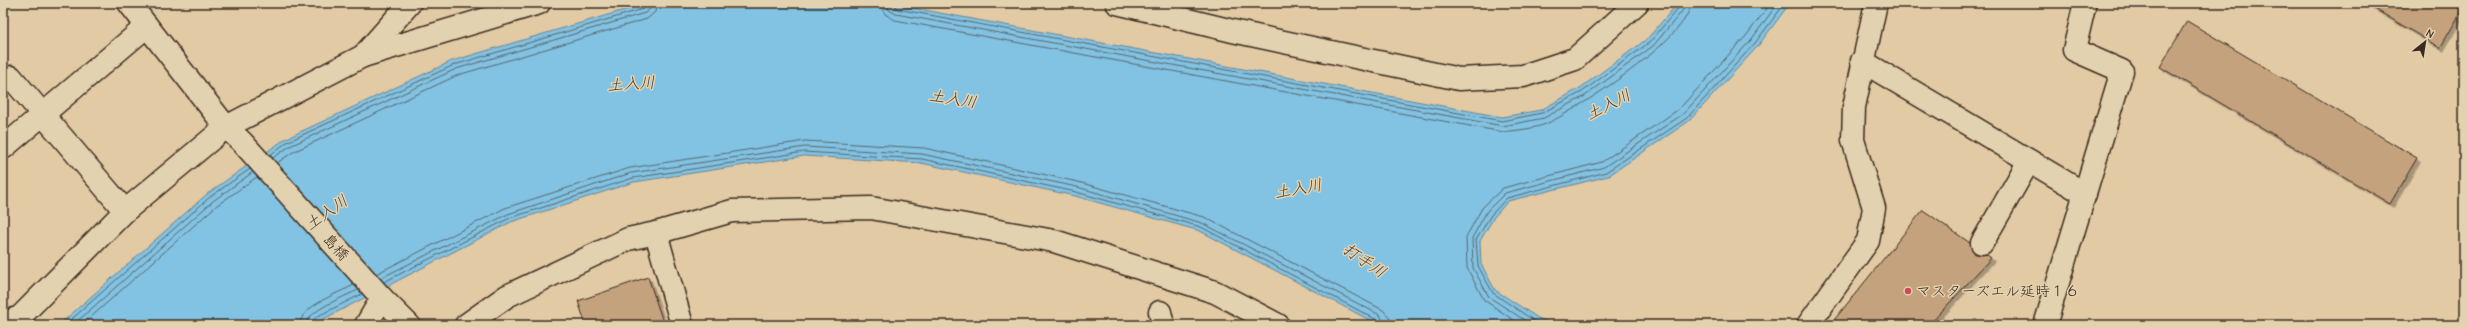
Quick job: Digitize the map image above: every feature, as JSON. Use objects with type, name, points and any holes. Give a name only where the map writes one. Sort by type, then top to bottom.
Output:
[{"type":"street","name":"島橋","points":[[129,3],[226,128],[242,142],[382,298],[409,325]]},
{"type":"street","points":[[363,56],[410,3]]},
{"type":"street","points":[[3,322],[20,317],[125,211],[226,128],[363,56],[539,3]]},
{"type":"street","points":[[1117,3],[1237,32],[1459,79],[1523,76],[1575,59],[1637,3]]},
{"type":"street","points":[[1808,325],[1868,241],[1874,208],[1853,140],[1854,107],[1862,61],[1876,3]]},
{"type":"street","points":[[2045,325],[2122,70],[2074,50],[2085,3]]},
{"type":"street","points":[[3,148],[147,26]]},
{"type":"street","points":[[1862,61],[2084,194]]},
{"type":"street","points":[[11,77],[125,211]]},
{"type":"street","points":[[1982,243],[2029,161]]},
{"type":"street","points":[[466,325],[507,296],[628,239],[656,233],[732,211],[871,208],[1054,241],[1215,292],[1278,325]]},
{"type":"street","points":[[656,233],[682,325]]},
{"type":"street","points":[[366,325],[382,298]]},
{"type":"water","points":[[648,3],[886,3],[1502,117],[1541,110],[1580,88],[1647,39],[1678,3],[1790,3],[1758,46],[1689,121],[1608,176],[1508,201],[1494,217],[1480,241],[1481,264],[1495,290],[1538,318],[1556,325],[1379,325],[1200,231],[1075,196],[921,163],[804,156],[634,182],[511,222],[312,325],[59,325],[207,194],[285,139],[452,61]]},
{"type":"building","points":[[2365,3],[2464,3],[2464,7],[2440,48]]},
{"type":"building","points":[[2187,21],[2417,158],[2390,204],[2160,67]]},
{"type":"building","name":"マスターズエル延時１６","points":[[1923,210],[1970,243],[1975,254],[1986,254],[1991,258],[1929,325],[1830,325]]},
{"type":"building","points":[[648,277],[664,325],[586,325],[578,301]]},
{"type":"place","name":"マスターズエル延時１６","points":[[1908,291]]},
{"type":"water label","name":"土入川","points":[[631,83]]},
{"type":"water label","name":"土入川","points":[[953,98]]},
{"type":"water label","name":"土入川","points":[[1608,104]]},
{"type":"water label","name":"土入川","points":[[1298,188]]},
{"type":"water label","name":"土入川","points":[[326,212]]},
{"type":"water label","name":"打手川","points":[[1365,260]]}]
